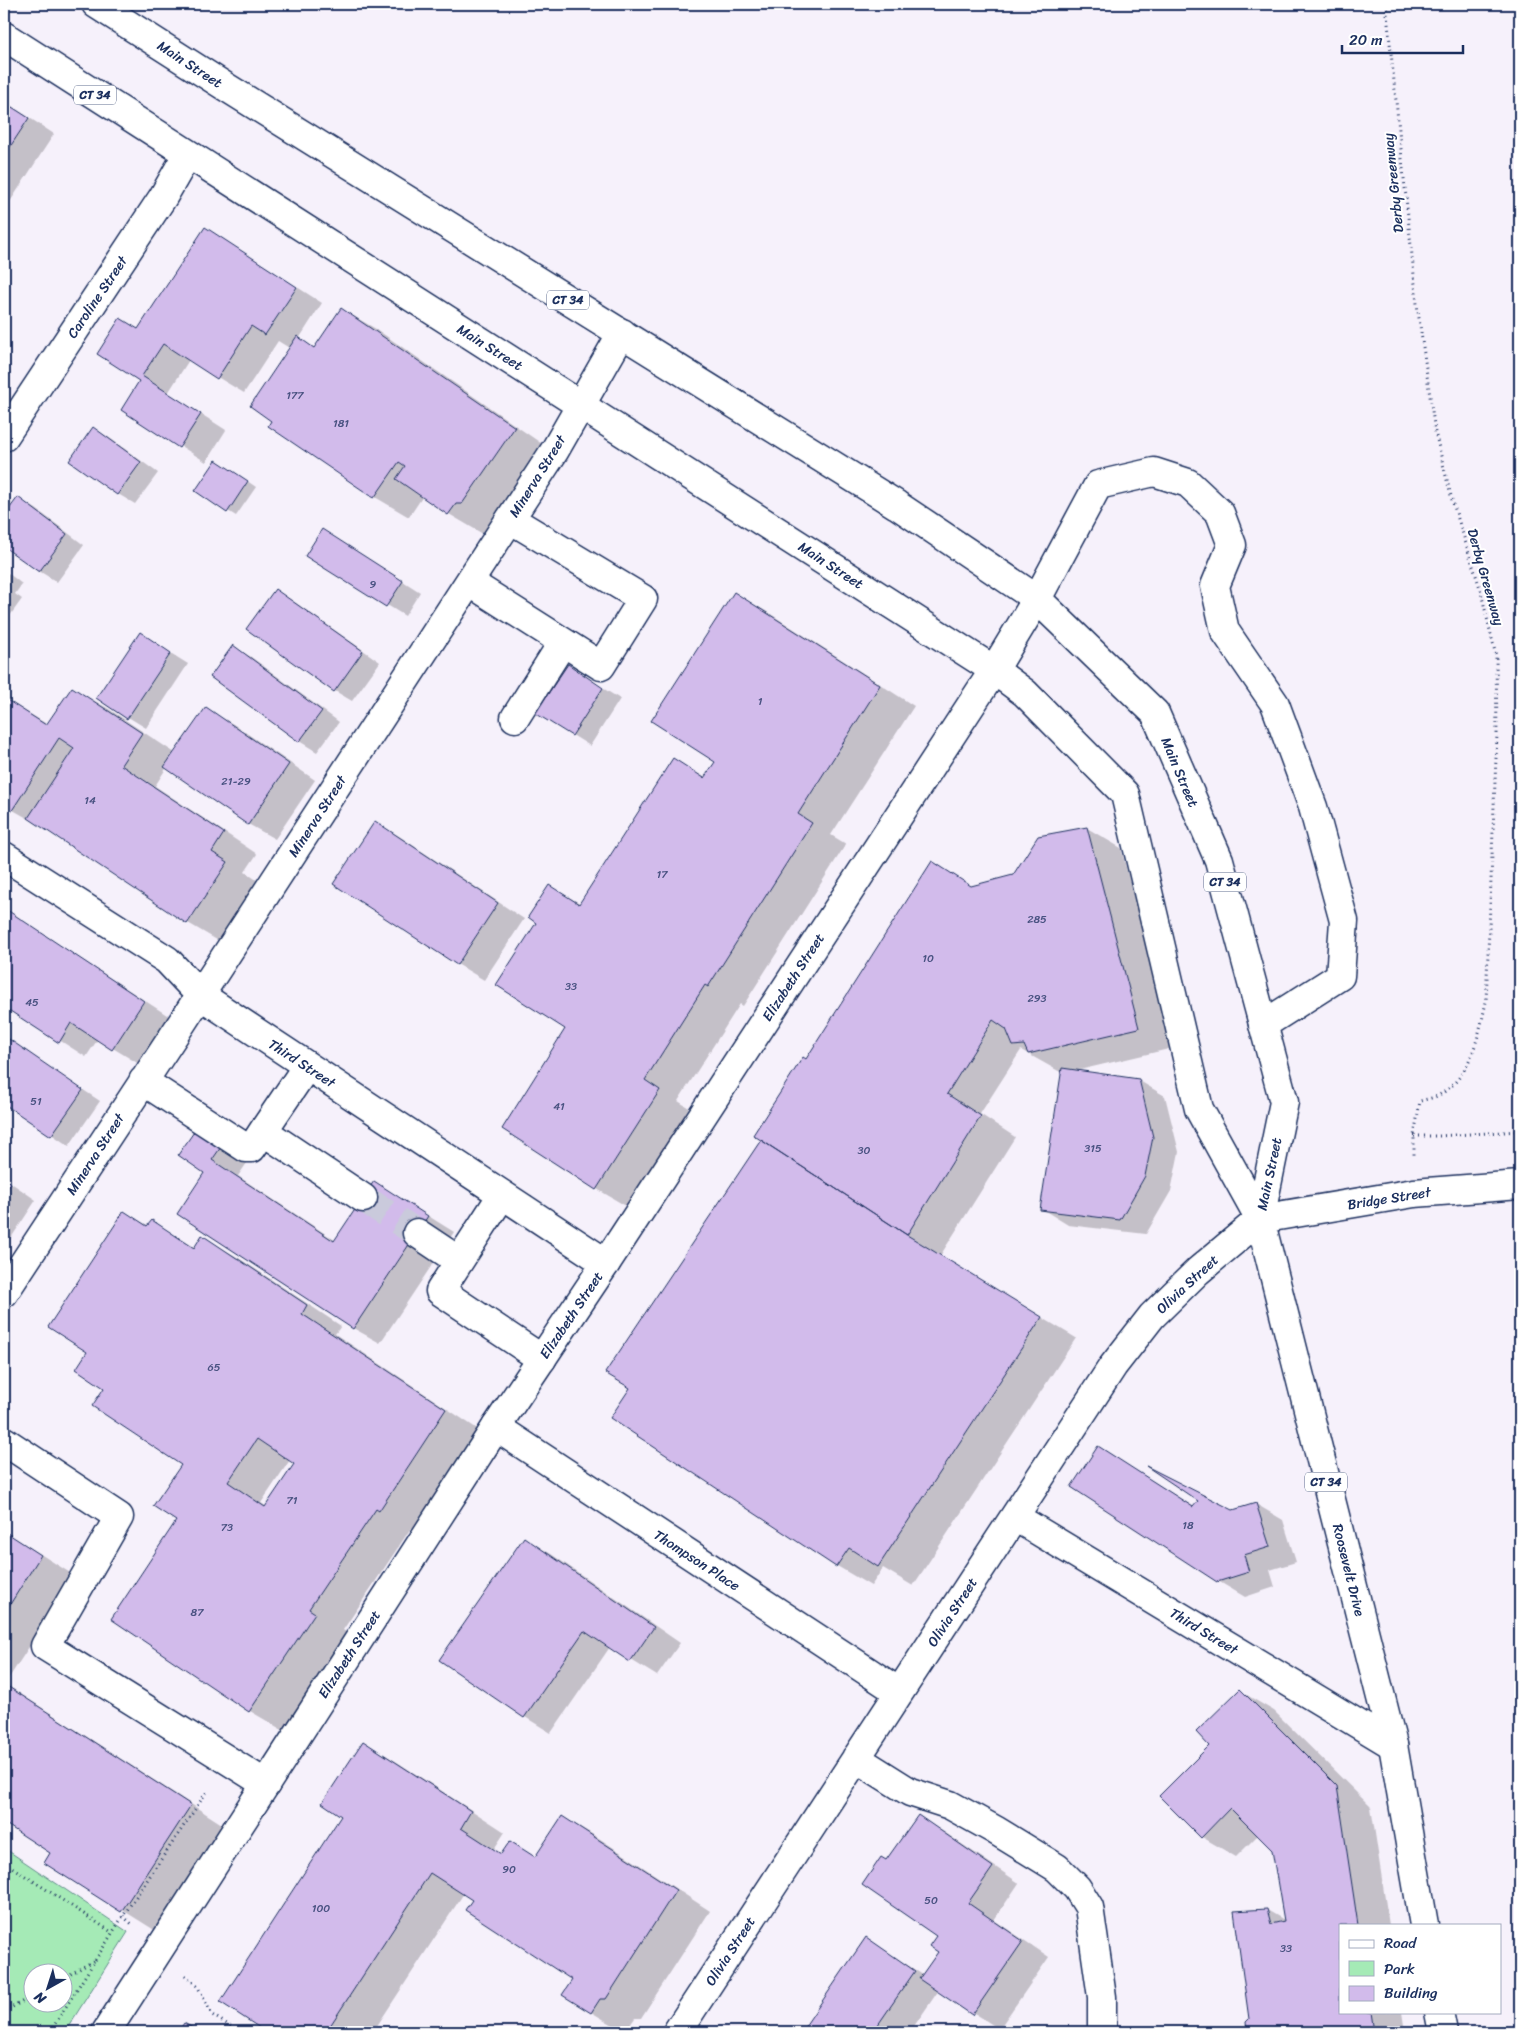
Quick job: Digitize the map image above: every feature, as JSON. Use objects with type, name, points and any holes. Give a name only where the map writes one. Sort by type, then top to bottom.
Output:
[{"type":"main road","name":"Main Street","points":[[96,4],[897,505],[1037,599],[1155,713],[1219,860],[1284,1102],[1260,1219]]},
{"type":"main road","name":"Main Street","points":[[4,36],[581,404],[994,670],[1025,693],[1125,794],[1199,1109],[1260,1219]]},
{"type":"main road","name":"Caroline Street","points":[[4,437],[163,197],[187,154]]},
{"type":"main road","name":"Minerva Street","points":[[4,1293],[555,450],[622,333]]},
{"type":"main road","name":"Elizabeth Street","points":[[106,2032],[496,1427],[606,1263],[994,670],[1037,599],[1098,485],[1154,472],[1188,482],[1220,513],[1232,545],[1215,586],[1225,631],[1275,704],[1314,807],[1344,921],[1340,976],[1263,1025]]},
{"type":"main road","points":[[469,582],[601,666],[643,599],[510,519]]},
{"type":"main road","points":[[515,718],[562,642]]},
{"type":"main road","name":"Third Street","points":[[4,856],[167,960],[200,995],[606,1263]]},
{"type":"main road","points":[[144,1081],[246,1148],[252,1148],[307,1066]]},
{"type":"main road","points":[[263,1131],[363,1198]]},
{"type":"main road","name":"Bridge Street","points":[[1260,1219],[1414,1193],[1520,1185]]},
{"type":"main road","points":[[502,1195],[440,1291],[542,1359]]},
{"type":"main road","name":"Olivia Street","points":[[681,2031],[856,1758],[1113,1366],[1152,1316],[1198,1271],[1260,1219]]},
{"type":"main road","name":"Roosevelt Drive","points":[[1260,1219],[1393,1744],[1424,1924]]},
{"type":"main road","points":[[417,1233],[459,1261]]},
{"type":"main road","name":"Thompson Place","points":[[496,1427],[899,1692]]},
{"type":"main road","points":[[4,1441],[119,1517],[45,1646],[266,1784]]},
{"type":"main road","name":"Third Street","points":[[1015,1517],[1393,1744]]},
{"type":"main road","points":[[856,1758],[910,1792],[950,1804],[995,1830],[1057,1868],[1077,1888],[1089,1907],[1102,1997],[1102,2032]]},
{"type":"main road","points":[[1440,2014],[1443,2032]]},
{"type":"path","name":"Derby Greenway","points":[[1386,4],[1417,304],[1435,432],[1452,500],[1480,588],[1496,656],[1497,733],[1486,1002],[1479,1034],[1470,1057],[1458,1078],[1440,1095],[1420,1101],[1414,1136],[1414,1193]]},
{"type":"path","points":[[1414,1136],[1520,1131]]},
{"type":"path","points":[[50,2032],[95,1960],[228,1760]]},
{"type":"path","points":[[4,1862],[113,1933]]},
{"type":"path","points":[[159,1949],[198,1987],[212,2015],[240,2032]]},
{"type":"path","points":[[72,1973],[95,1960]]},
{"type":"path","points":[[4,2012],[22,2002]]},
{"type":"green space","points":[[4,1848],[128,1932],[65,2032],[4,2032]]},
{"type":"building","points":[[4,102],[29,118],[4,156]]},
{"type":"building","points":[[205,227],[297,287],[265,335],[251,326],[217,379],[163,344],[142,376],[201,414],[179,448],[121,410],[139,381],[97,354],[120,318],[138,329]]},
{"type":"building","points":[[341,308],[515,427],[462,504],[456,504],[448,515],[396,479],[405,466],[399,462],[374,498],[268,426],[271,421],[250,406],[297,336],[314,348]]},
{"type":"building","points":[[93,427],[141,462],[117,495],[69,461]]},
{"type":"building","points":[[216,460],[248,481],[227,513],[195,491]]},
{"type":"building","points":[[18,497],[67,534],[39,572],[4,547],[4,516]]},
{"type":"building","points":[[322,529],[403,581],[386,607],[305,556]]},
{"type":"building","points":[[275,589],[363,651],[334,692],[246,629]]},
{"type":"building","points":[[734,592],[880,685],[798,814],[812,823],[708,987],[705,985],[645,1080],[660,1090],[596,1190],[502,1129],[565,1029],[496,985],[536,923],[528,917],[549,885],[579,904],[673,758],[704,778],[715,762],[651,721]]},
{"type":"building","points":[[140,632],[171,653],[127,719],[96,698]]},
{"type":"building","points":[[233,645],[322,711],[299,742],[210,677]]},
{"type":"building","points":[[568,664],[603,688],[572,736],[535,713]]},
{"type":"building","points":[[72,687],[142,733],[121,765],[224,833],[212,852],[228,862],[187,924],[28,818],[74,748],[59,738],[11,812],[4,807],[4,698],[46,725]]},
{"type":"building","points":[[206,707],[289,764],[248,825],[164,767]]},
{"type":"building","points":[[375,821],[498,903],[457,965],[333,884]]},
{"type":"building","points":[[1087,827],[1139,1028],[1028,1054],[1024,1045],[1013,1046],[1006,1029],[993,1020],[947,1094],[981,1116],[907,1235],[753,1135],[803,1057],[806,1059],[932,861],[971,886],[1013,875],[1038,836]]},
{"type":"building","points":[[4,908],[144,1001],[112,1050],[71,1023],[59,1043],[4,1007]]},
{"type":"building","points":[[6,1037],[83,1090],[51,1136],[4,1104],[4,1040]]},
{"type":"building","points":[[1062,1068],[1139,1079],[1153,1137],[1145,1176],[1120,1220],[1040,1210]]},
{"type":"building","points":[[196,1129],[221,1147],[212,1160],[334,1241],[374,1181],[428,1216],[353,1329],[177,1214],[204,1173],[178,1155]]},
{"type":"building","points":[[761,1140],[907,1235],[1042,1317],[878,1567],[849,1548],[836,1567],[610,1418],[630,1388],[605,1373]]},
{"type":"building","points":[[4,1179],[11,1183],[4,1194]]},
{"type":"building","points":[[124,1211],[147,1226],[152,1220],[194,1248],[202,1235],[307,1305],[302,1314],[446,1409],[379,1511],[376,1509],[309,1609],[315,1613],[249,1712],[111,1619],[176,1521],[153,1506],[181,1465],[92,1406],[104,1388],[76,1369],[87,1352],[48,1327]],"holes":[[[257,1439],[294,1464],[265,1507],[228,1482]]]},
{"type":"building","points":[[1098,1446],[1193,1507],[1198,1501],[1146,1466],[1233,1510],[1256,1503],[1270,1547],[1244,1555],[1249,1572],[1217,1582],[1071,1487]]},
{"type":"building","points":[[4,1531],[41,1555],[4,1614]]},
{"type":"building","points":[[524,1537],[654,1627],[630,1662],[584,1631],[524,1718],[439,1660]]},
{"type":"building","points":[[4,1684],[191,1805],[121,1912],[44,1863],[50,1853],[4,1823]]},
{"type":"building","points":[[1240,1689],[1337,1786],[1358,1924],[1339,1924],[1339,2014],[1371,2014],[1374,2032],[1247,2032],[1246,2022],[1249,2019],[1234,1911],[1267,1909],[1271,1924],[1284,1921],[1272,1850],[1230,1808],[1201,1838],[1159,1796],[1209,1746],[1196,1732]]},
{"type":"building","points":[[363,1741],[471,1811],[461,1828],[501,1854],[510,1841],[535,1857],[562,1816],[676,1890],[606,1999],[600,1999],[591,2013],[562,1995],[572,1980],[465,1910],[472,1900],[430,1873],[326,2032],[266,2032],[220,2002],[341,1816],[322,1803]]},
{"type":"building","points":[[918,1815],[993,1867],[968,1903],[1023,1941],[972,2015],[919,1979],[938,1952],[929,1946],[936,1936],[862,1885],[881,1857],[886,1860]]},
{"type":"building","points":[[866,1937],[915,1971],[873,2032],[801,2032]]},
{"type":"building","points":[[184,2023],[200,2032],[178,2032]]},
{"type":"tunnel","points":[[363,1198],[417,1233]]}]
